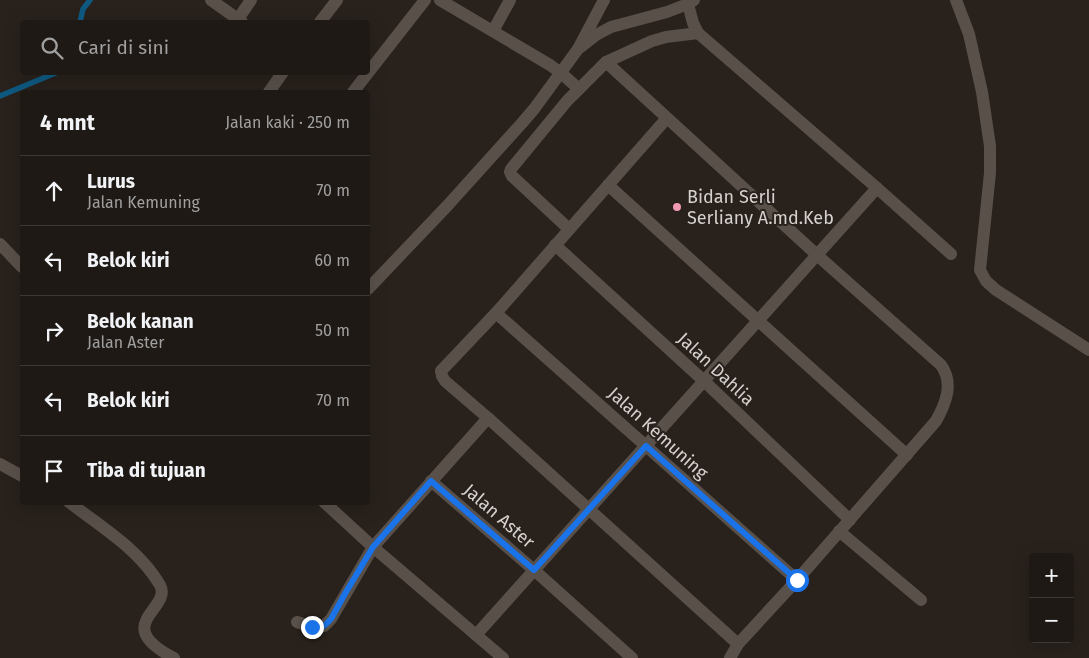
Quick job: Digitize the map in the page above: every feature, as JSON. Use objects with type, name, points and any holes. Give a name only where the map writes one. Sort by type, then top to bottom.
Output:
[{"type":"street","points":[[211,0],[239,20]]},
{"type":"street","points":[[241,20],[251,0]]},
{"type":"street","points":[[322,20],[337,0]]},
{"type":"street","points":[[370,70],[424,0]]},
{"type":"street","points":[[440,0],[561,73],[579,89]]},
{"type":"street","points":[[493,31],[510,0]]},
{"type":"street","points":[[370,287],[448,205],[522,123],[578,49],[604,0]]},
{"type":"street","points":[[956,0],[969,34],[982,92],[990,146],[990,173],[980,270],[986,281],[996,290],[1089,350]]},
{"type":"street","points":[[578,49],[596,35],[612,26],[667,12],[691,2],[693,23],[698,33],[950,254]]},
{"type":"street","points":[[569,229],[512,176],[511,169],[567,101],[606,62],[652,41],[698,33]]},
{"type":"street","points":[[606,62],[817,255],[941,365],[946,372],[948,392],[936,421],[797,580],[738,644],[730,658]]},
{"type":"street","points":[[270,90],[282,75]]},
{"type":"street","points":[[355,90],[366,75]]},
{"type":"street","points":[[666,118],[496,313],[441,371],[445,381],[738,644]]},
{"type":"street","points":[[608,185],[907,455]]},
{"type":"street","points":[[476,635],[877,188]]},
{"type":"street","points":[[0,244],[20,266]]},
{"type":"street","name":"Jalan Dahlia","points":[[555,245],[704,381],[850,520]]},
{"type":"street","name":"Jalan Kemuning","points":[[496,313],[797,580]]},
{"type":"street","points":[[297,622],[312,627],[324,626],[331,619],[373,547],[488,418]]},
{"type":"street","points":[[0,464],[20,475]]},
{"type":"street","name":"Jalan Aster","points":[[431,481],[632,658]]},
{"type":"street","points":[[73,505],[132,550],[161,587],[157,604],[144,626],[145,636],[162,652],[174,658]]},
{"type":"street","points":[[327,505],[373,547],[503,658]]},
{"type":"street","points":[[839,531],[921,600]]},
{"type":"waterway","points":[[80,20],[83,9],[90,0]]},
{"type":"waterway","points":[[0,96],[51,75]]},
{"type":"place","name":"Bidan Serli Serliany A.md.Keb","points":[[677,207]]},
{"type":"route","points":[[312,627],[324,626],[331,619],[373,547],[431,481],[534,570],[646,446],[797,580]]}]
